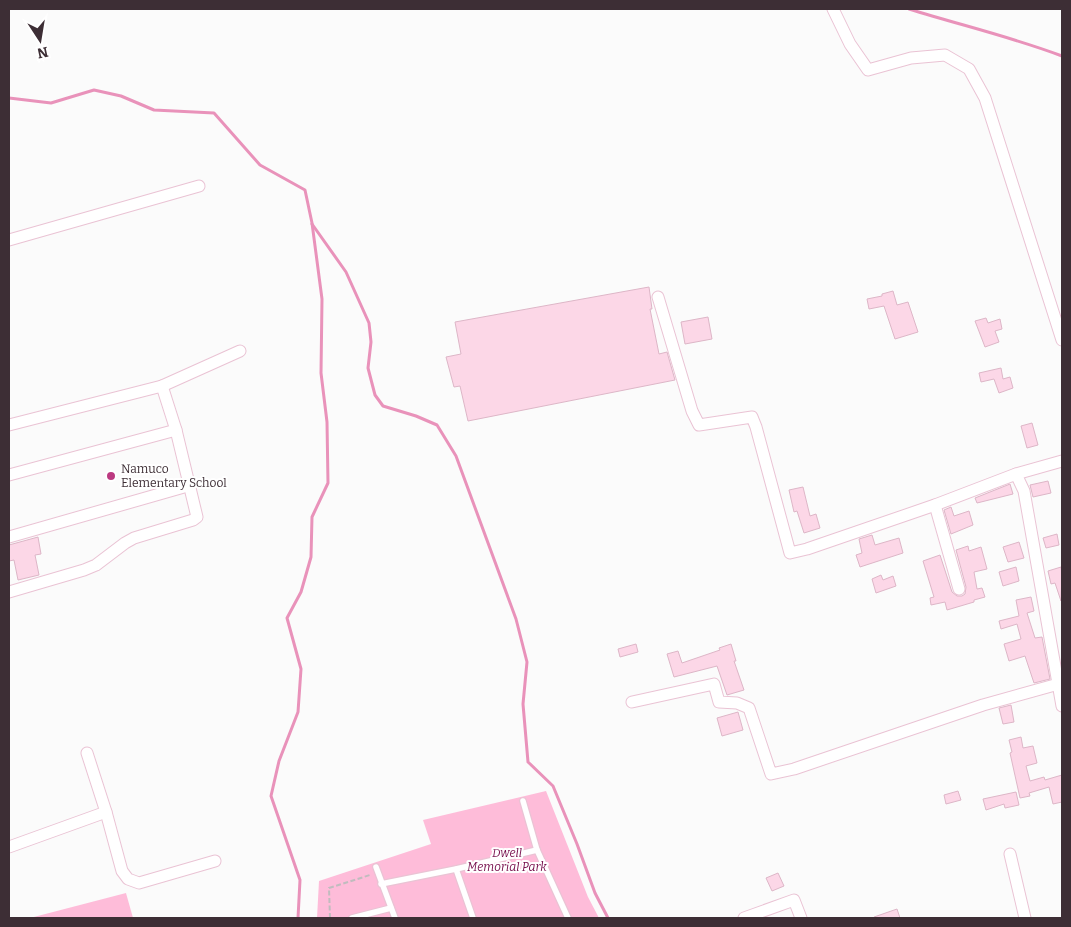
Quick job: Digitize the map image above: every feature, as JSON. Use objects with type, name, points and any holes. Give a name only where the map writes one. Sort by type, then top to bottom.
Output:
[{"type":"street","points":[[833,9],[850,44],[868,70],[911,58],[945,55],[970,69],[985,98],[1062,340]]},
{"type":"street","points":[[9,240],[199,186]]},
{"type":"street","points":[[658,297],[692,411],[699,424],[752,417],[790,553],[807,549],[935,505],[1016,474],[1062,461]]},
{"type":"street","points":[[9,425],[162,386],[240,351]]},
{"type":"street","points":[[9,592],[84,570],[96,565],[124,543],[134,538],[193,520],[197,517],[191,485],[162,386]]},
{"type":"street","points":[[9,475],[176,430]]},
{"type":"street","points":[[1016,474],[1024,491],[1060,683],[1062,706]]},
{"type":"street","points":[[9,536],[191,485]]},
{"type":"street","points":[[935,505],[959,589]]},
{"type":"street","points":[[632,702],[714,684],[719,702],[737,703],[749,708],[771,774],[794,769],[983,705],[1060,683]]},
{"type":"street","points":[[87,753],[122,871],[128,879],[139,883],[216,861]]},
{"type":"street","points":[[9,847],[106,812]]},
{"type":"street","points":[[1010,854],[1025,918]]},
{"type":"street","points":[[744,918],[794,900],[801,918]]},
{"type":"lane","points":[[523,802],[537,850],[568,918]]},
{"type":"lane","points":[[381,884],[537,850]]},
{"type":"lane","points":[[456,869],[473,918]]},
{"type":"lane","points":[[376,870],[394,918]]},
{"type":"lane","points":[[352,918],[391,908]]},
{"type":"path","points":[[330,918],[329,888],[376,870]]},
{"type":"green space","name":"Dwell Memorial Park","points":[[546,791],[588,897],[599,918],[317,918],[319,881],[431,844],[423,820]]},
{"type":"green space","points":[[126,893],[133,918],[30,918]]},
{"type":"building","points":[[649,287],[652,309],[650,309],[659,354],[667,352],[675,380],[468,421],[460,386],[454,387],[446,357],[461,354],[455,322]]},
{"type":"building","points":[[893,291],[897,305],[908,302],[918,332],[895,339],[884,306],[869,309],[867,299],[882,296],[882,294]]},
{"type":"building","points":[[708,317],[712,339],[685,344],[681,322]]},
{"type":"building","points":[[986,318],[988,323],[1000,319],[1002,329],[995,331],[999,342],[985,347],[975,321]]},
{"type":"building","points":[[1001,368],[1003,379],[1010,377],[1013,388],[999,393],[994,379],[981,382],[979,373]]},
{"type":"building","points":[[1032,423],[1038,445],[1027,448],[1021,426]]},
{"type":"building","points":[[1048,481],[1051,493],[1033,497],[1030,485]]},
{"type":"building","points":[[1010,484],[1013,494],[977,503],[975,498]]},
{"type":"building","points":[[803,487],[810,516],[816,514],[820,528],[804,533],[797,511],[794,512],[789,490]]},
{"type":"building","points":[[951,507],[954,516],[969,511],[973,525],[951,534],[944,510]]},
{"type":"building","points":[[1057,534],[1059,545],[1046,548],[1043,538]]},
{"type":"building","points":[[872,535],[875,545],[899,538],[903,553],[860,567],[856,555],[862,553],[859,539]]},
{"type":"building","points":[[38,537],[41,554],[35,555],[39,575],[18,580],[14,560],[9,561],[9,545]]},
{"type":"building","points":[[1019,542],[1024,558],[1008,562],[1003,547]]},
{"type":"building","points":[[968,546],[969,551],[981,547],[987,569],[974,572],[977,589],[982,588],[985,597],[947,610],[945,602],[931,605],[930,598],[934,597],[923,561],[940,555],[952,592],[957,596],[962,596],[965,594],[966,587],[956,550]]},
{"type":"building","points":[[1016,567],[1019,581],[1003,586],[999,572]]},
{"type":"building","points":[[1061,567],[1061,601],[1055,583],[1051,584],[1048,571]]},
{"type":"building","points":[[881,575],[883,580],[893,576],[896,586],[876,593],[872,579]]},
{"type":"building","points":[[1031,597],[1034,611],[1027,613],[1035,638],[1042,637],[1050,679],[1034,683],[1025,656],[1009,661],[1004,644],[1021,639],[1017,624],[1001,629],[999,621],[1019,616],[1016,600]]},
{"type":"building","points":[[636,644],[638,652],[620,657],[618,649]]},
{"type":"building","points":[[731,644],[736,661],[734,661],[744,690],[727,695],[717,666],[674,677],[667,654],[678,651],[682,663],[720,650],[719,648]]},
{"type":"building","points":[[1011,705],[1014,722],[1003,724],[999,708]]},
{"type":"building","points":[[738,712],[743,730],[722,736],[717,718]]},
{"type":"building","points":[[1021,737],[1023,748],[1033,746],[1037,763],[1026,766],[1030,781],[1044,777],[1045,780],[1062,775],[1062,802],[1053,804],[1049,787],[1029,793],[1030,796],[1020,798],[1009,740]]},
{"type":"building","points":[[958,791],[961,800],[946,804],[944,795]]},
{"type":"building","points":[[1016,792],[1019,805],[1005,808],[1004,804],[986,810],[983,799]]},
{"type":"building","points":[[778,873],[784,886],[772,891],[766,878]]},
{"type":"building","points":[[897,909],[900,918],[874,917]]},
{"type":"waterway","points":[[909,9],[1062,56]]},
{"type":"waterway","points":[[9,98],[51,103],[94,90],[121,96],[154,110],[214,113],[260,165],[305,190],[312,223],[322,299],[321,373],[327,422],[328,483],[312,517],[311,557],[301,592],[287,618],[301,669],[298,712],[279,761],[271,796],[300,880],[298,918]]},
{"type":"waterway","points":[[312,224],[346,272],[369,323],[371,342],[368,368],[375,395],[383,406],[416,416],[437,425],[456,456],[516,619],[527,662],[523,704],[528,762],[553,786],[595,893],[608,918]]},
{"type":"place","name":"Namuco Elementary School","points":[[111,476]]}]
